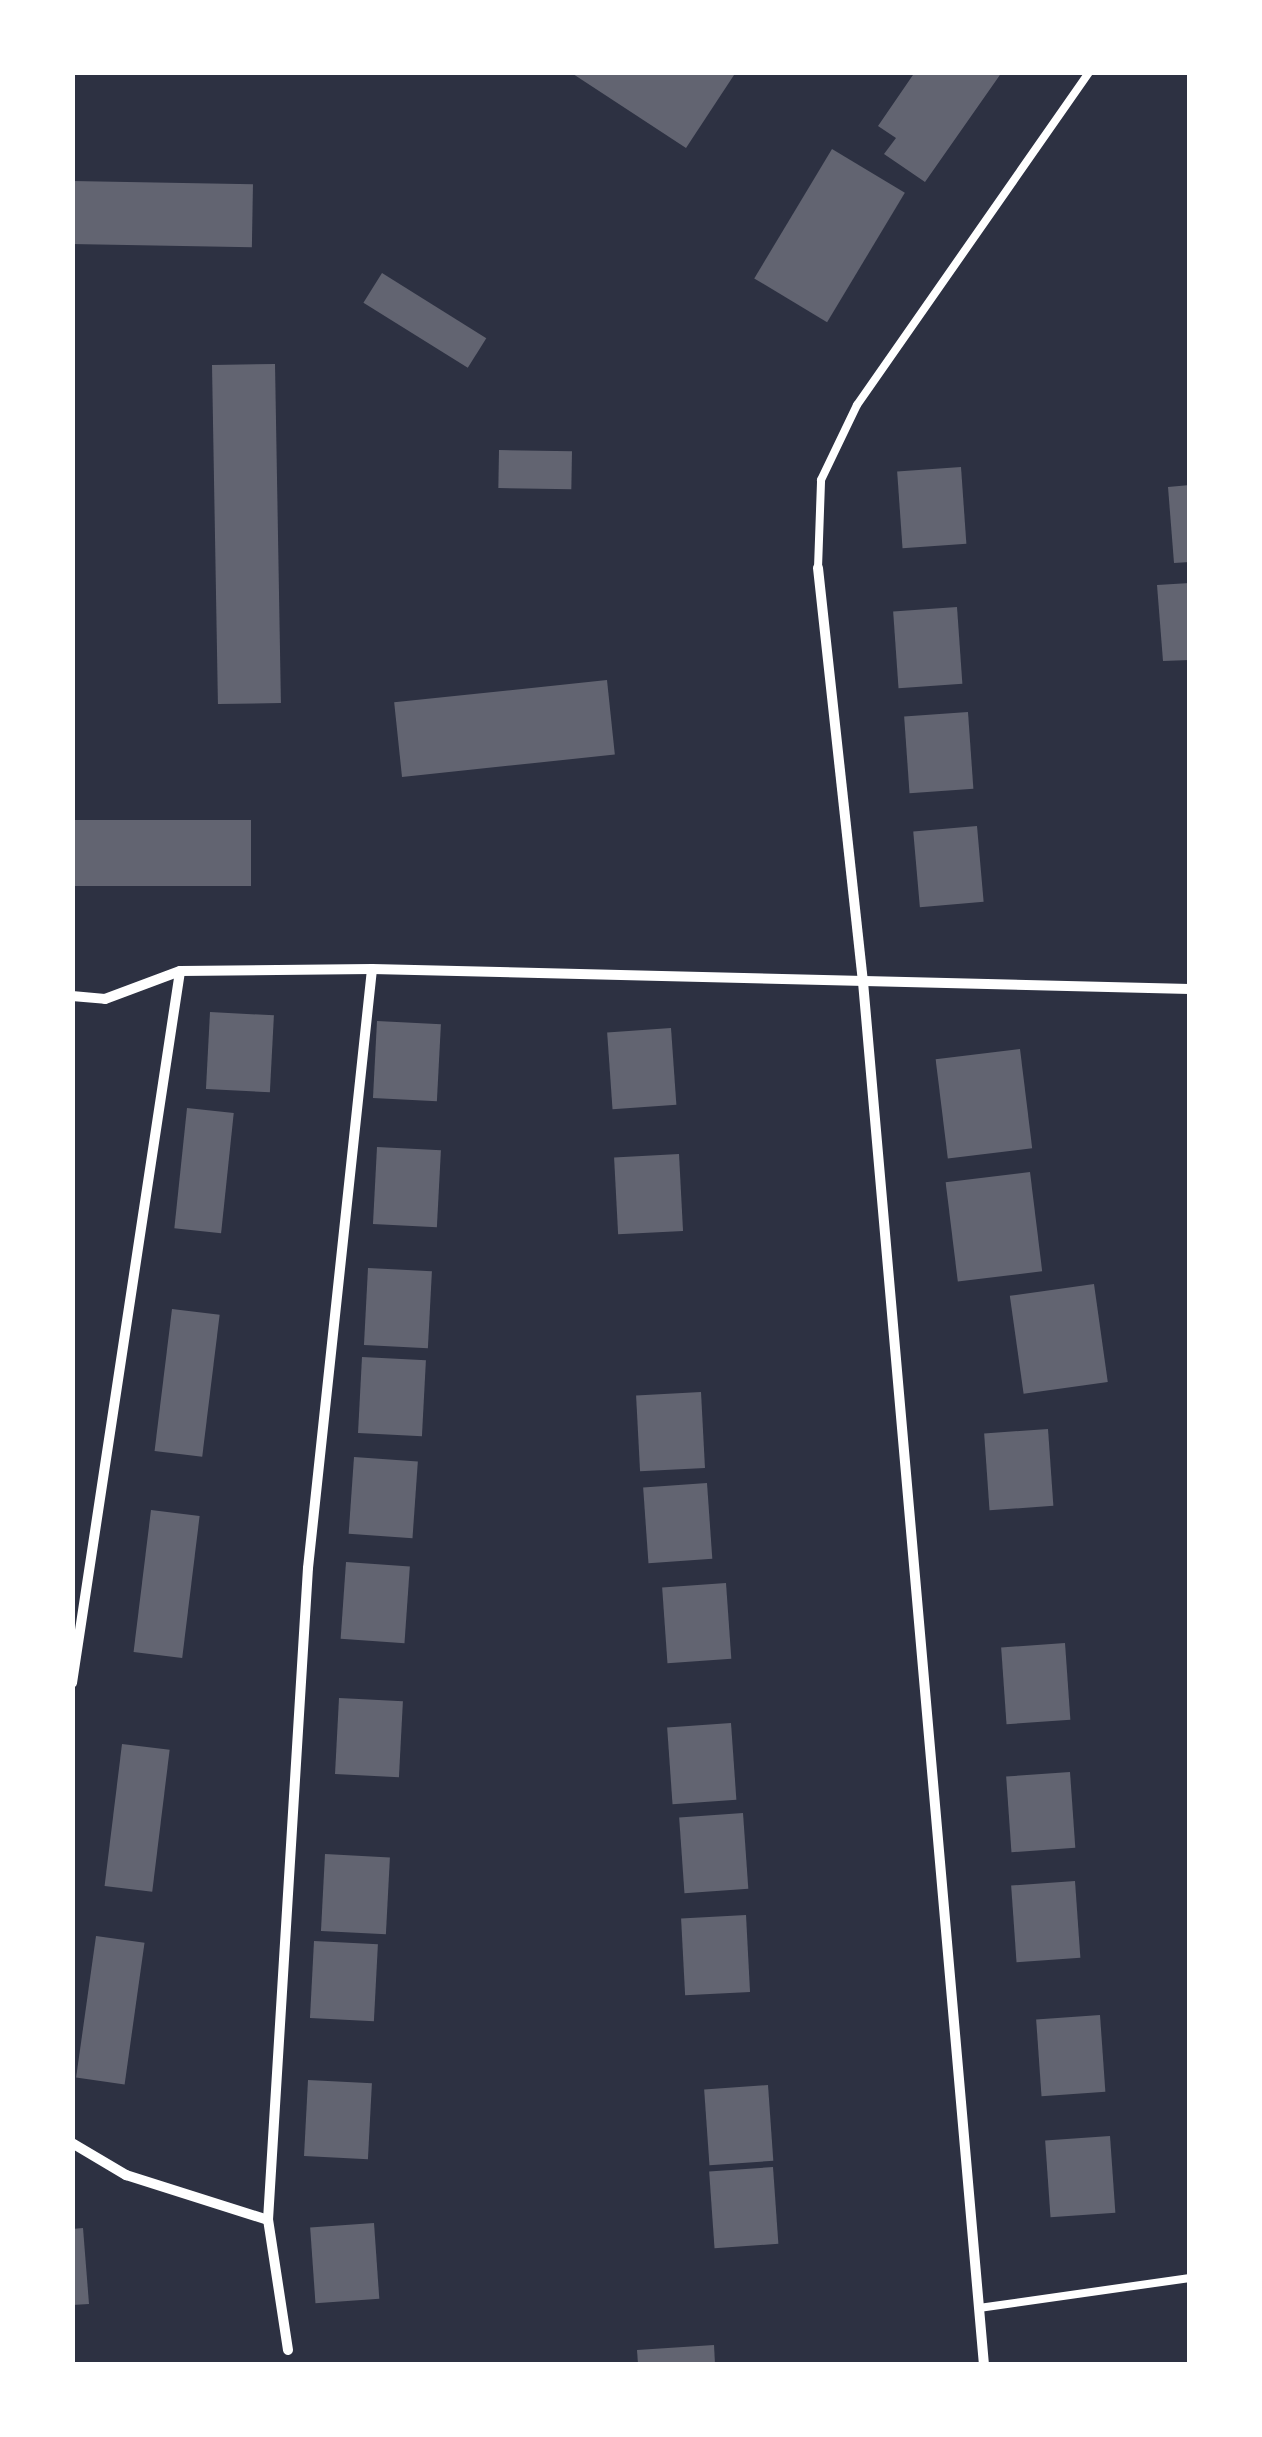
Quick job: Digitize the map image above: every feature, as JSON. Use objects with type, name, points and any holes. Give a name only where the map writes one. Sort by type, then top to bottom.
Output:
[{"type":"street","points":[[818,568],[863,982],[984,2364]]},
{"type":"street","points":[[288,2350],[268,2220],[308,1568],[372,969]]},
{"type":"street","points":[[72,996],[105,999],[180,972],[372,969],[1190,988]]},
{"type":"street","points":[[72,1683],[180,972]]},
{"type":"street","points":[[72,2144],[126,2175],[268,2220]]},
{"type":"lane","points":[[818,568],[821,480],[857,405],[1088,72]]},
{"type":"lane","points":[[979,2308],[1190,2278]]},
{"type":"building","points":[[570,72],[736,72],[686,148]]},
{"type":"building","points":[[915,72],[1002,72],[925,182],[884,154],[896,138],[878,126]]},
{"type":"building","points":[[832,149],[905,193],[827,322],[754,278]]},
{"type":"building","points":[[72,181],[253,184],[252,247],[72,244]]},
{"type":"building","points":[[382,273],[486,338],[468,368],[363,303]]},
{"type":"building","points":[[275,364],[281,703],[218,704],[212,365]]},
{"type":"building","points":[[499,450],[572,451],[571,489],[498,488]]},
{"type":"building","points":[[961,467],[966,544],[903,548],[897,471]]},
{"type":"building","points":[[1190,485],[1190,562],[1174,563],[1168,487]]},
{"type":"building","points":[[1190,583],[1190,660],[1163,661],[1157,585]]},
{"type":"building","points":[[957,607],[962,684],[899,688],[893,611]]},
{"type":"building","points":[[607,680],[615,755],[402,777],[394,702]]},
{"type":"building","points":[[968,712],[973,789],[910,793],[904,716]]},
{"type":"building","points":[[72,820],[251,820],[251,886],[72,886]]},
{"type":"building","points":[[977,826],[984,902],[920,907],[913,832]]},
{"type":"building","points":[[210,1012],[274,1015],[270,1092],[206,1089]]},
{"type":"building","points":[[377,1021],[441,1024],[437,1101],[373,1098]]},
{"type":"building","points":[[671,1028],[676,1105],[613,1109],[607,1032]]},
{"type":"building","points":[[1020,1049],[1032,1148],[948,1159],[936,1059]]},
{"type":"building","points":[[187,1108],[234,1113],[221,1233],[174,1228]]},
{"type":"building","points":[[377,1147],[441,1150],[437,1227],[373,1224]]},
{"type":"building","points":[[679,1154],[683,1231],[618,1234],[614,1157]]},
{"type":"building","points":[[1030,1172],[1042,1271],[958,1282],[946,1182]]},
{"type":"building","points":[[368,1268],[432,1271],[428,1348],[364,1345]]},
{"type":"building","points":[[1094,1284],[1108,1382],[1024,1394],[1010,1296]]},
{"type":"building","points":[[172,1309],[220,1315],[202,1457],[155,1451]]},
{"type":"building","points":[[362,1357],[426,1360],[422,1436],[358,1433]]},
{"type":"building","points":[[701,1392],[705,1468],[640,1471],[636,1395]]},
{"type":"building","points":[[1048,1429],[1053,1506],[990,1510],[984,1433]]},
{"type":"building","points":[[354,1457],[418,1461],[412,1538],[349,1534]]},
{"type":"building","points":[[707,1483],[712,1559],[648,1563],[643,1487]]},
{"type":"building","points":[[151,1510],[200,1516],[182,1658],[134,1652]]},
{"type":"building","points":[[346,1562],[410,1566],[404,1643],[341,1639]]},
{"type":"building","points":[[726,1583],[731,1659],[667,1663],[662,1587]]},
{"type":"building","points":[[1065,1643],[1070,1720],[1007,1724],[1001,1647]]},
{"type":"building","points":[[339,1698],[403,1701],[399,1777],[335,1774]]},
{"type":"building","points":[[731,1723],[736,1800],[673,1804],[667,1727]]},
{"type":"building","points":[[122,1744],[170,1750],[152,1892],[105,1886]]},
{"type":"building","points":[[1070,1772],[1075,1848],[1011,1852],[1006,1776]]},
{"type":"building","points":[[743,1813],[748,1889],[684,1893],[679,1817]]},
{"type":"building","points":[[325,1854],[390,1857],[386,1934],[321,1931]]},
{"type":"building","points":[[1075,1881],[1080,1958],[1017,1962],[1011,1885]]},
{"type":"building","points":[[746,1915],[750,1992],[685,1995],[681,1918]]},
{"type":"building","points":[[96,1936],[145,1943],[125,2084],[76,2078]]},
{"type":"building","points":[[314,1941],[378,1944],[374,2021],[310,2018]]},
{"type":"building","points":[[1100,2015],[1105,2092],[1042,2096],[1036,2019]]},
{"type":"building","points":[[308,2080],[372,2083],[368,2159],[304,2156]]},
{"type":"building","points":[[768,2085],[773,2161],[709,2165],[704,2089]]},
{"type":"building","points":[[1110,2136],[1115,2213],[1051,2217],[1045,2141]]},
{"type":"building","points":[[773,2167],[778,2244],[715,2248],[709,2171]]},
{"type":"building","points":[[374,2223],[379,2299],[315,2303],[310,2227]]},
{"type":"building","points":[[83,2228],[89,2304],[72,2305],[72,2229]]},
{"type":"building","points":[[714,2345],[715,2364],[638,2364],[637,2350]]}]
